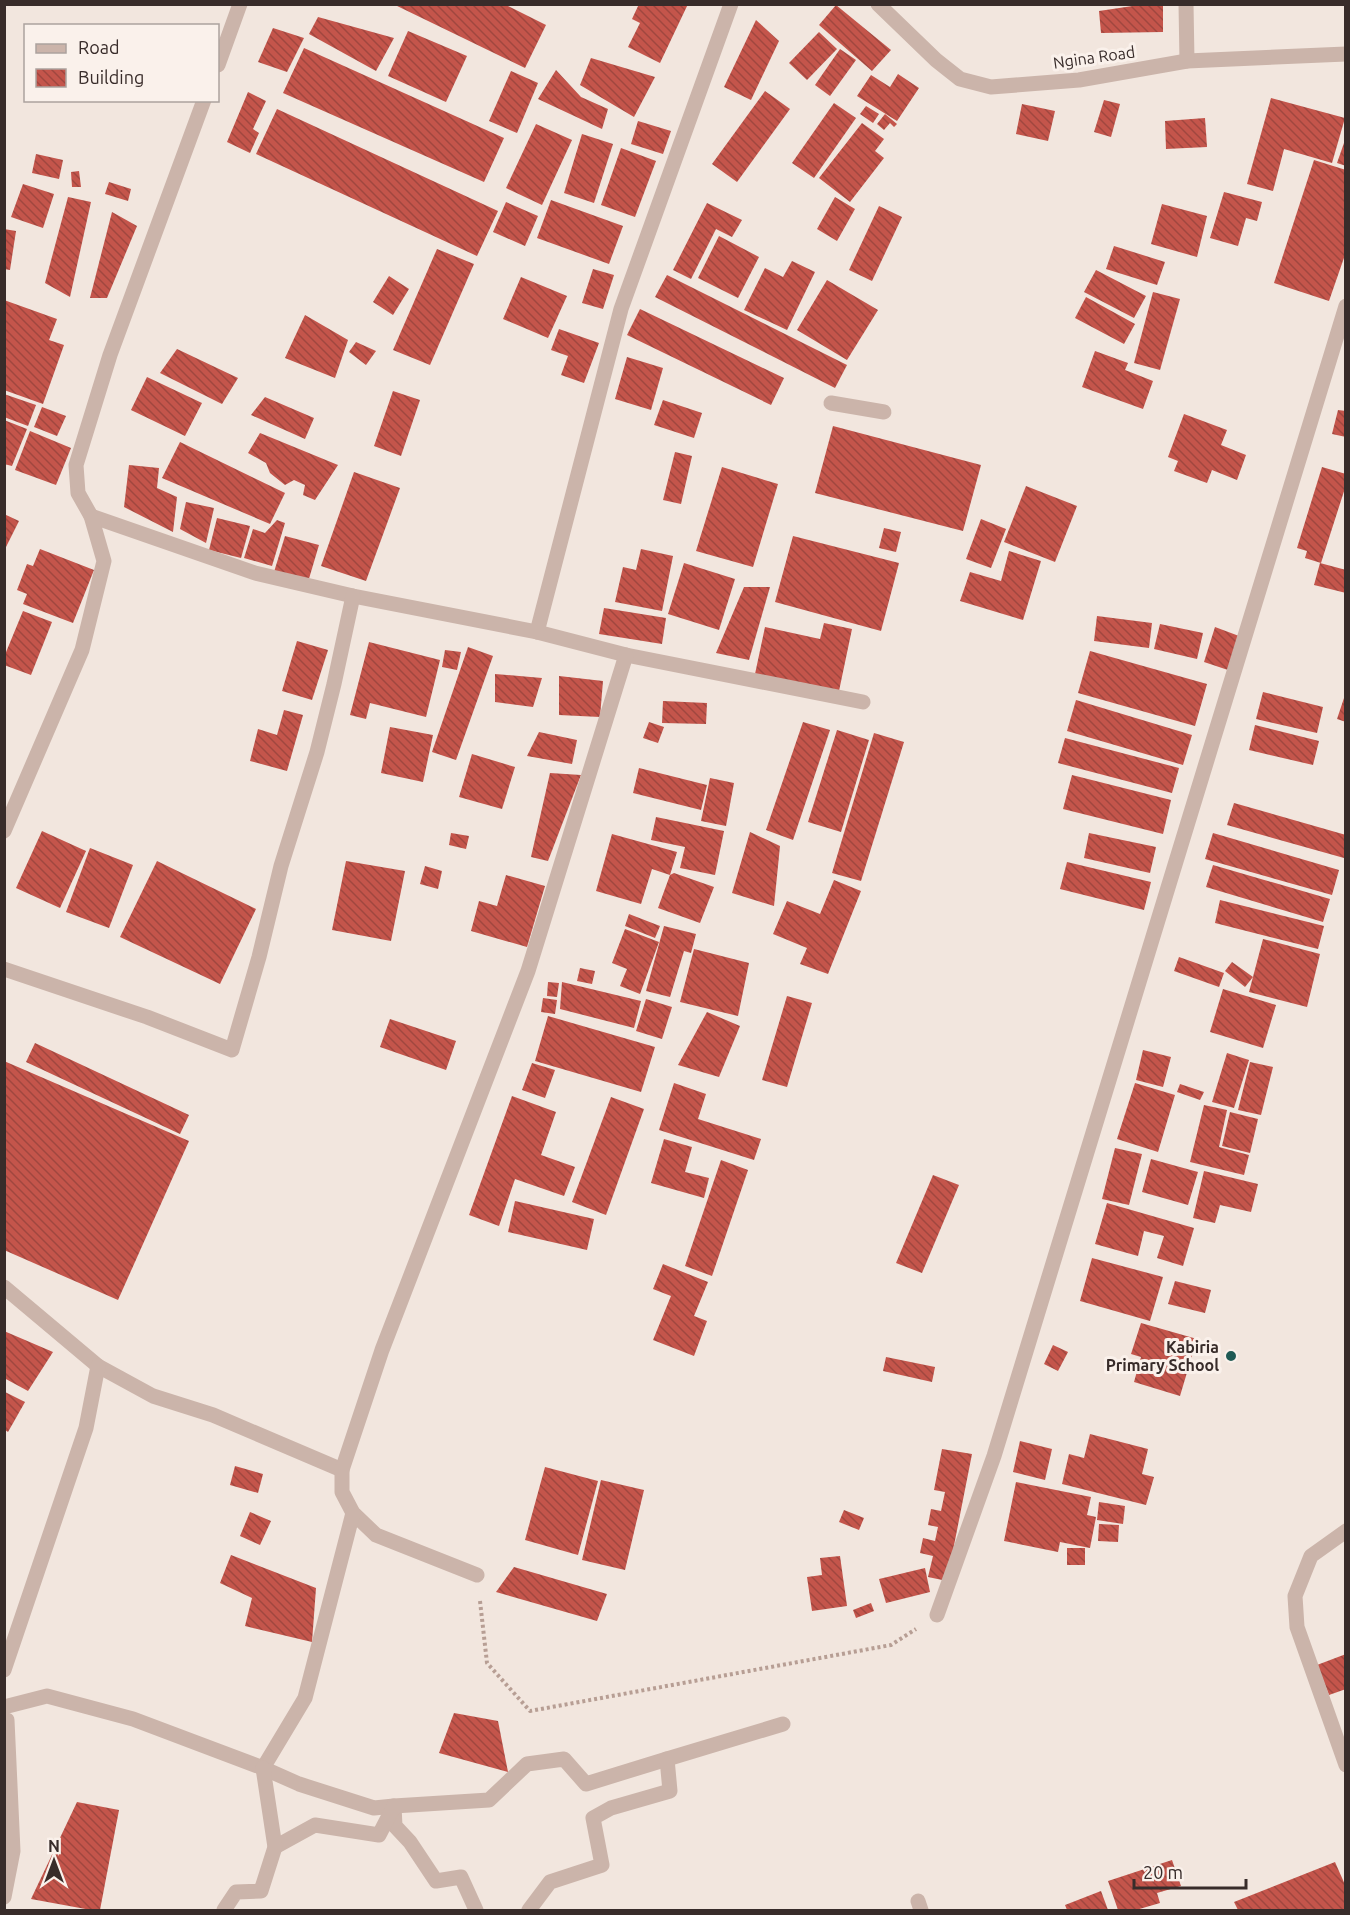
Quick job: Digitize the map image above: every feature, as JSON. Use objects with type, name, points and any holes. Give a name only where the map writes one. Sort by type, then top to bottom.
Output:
[{"type":"street","points":[[219,62],[240,4]]},
{"type":"street","points":[[537,632],[621,309],[730,4]]},
{"type":"street","name":"Ngina Road","points":[[878,4],[936,60],[960,79],[991,87],[1078,80],[1187,61],[1346,54]]},
{"type":"street","points":[[1186,4],[1187,61]]},
{"type":"street","points":[[4,831],[82,651],[104,561],[91,516],[78,493],[76,465],[110,355],[203,102]]},
{"type":"street","points":[[937,1615],[994,1456],[1346,306]]},
{"type":"street","points":[[831,403],[884,412]]},
{"type":"street","points":[[91,516],[255,573],[352,596],[537,632],[626,655],[863,702]]},
{"type":"street","points":[[4,969],[147,1017],[232,1050],[259,957],[281,866],[317,752],[352,596]]},
{"type":"street","points":[[477,1575],[376,1535],[352,1514],[342,1492],[342,1470],[382,1350],[528,971],[626,655]]},
{"type":"street","points":[[4,1287],[98,1366],[153,1396],[213,1415],[342,1470]]},
{"type":"street","points":[[4,1670],[86,1428],[98,1366]]},
{"type":"street","points":[[224,1911],[236,1892],[261,1891],[275,1847],[263,1768],[305,1698],[352,1514]]},
{"type":"street","points":[[1346,1531],[1311,1556],[1295,1596],[1297,1627],[1346,1765]]},
{"type":"street","points":[[4,1707],[47,1696],[133,1719],[263,1768],[298,1784],[374,1808],[489,1800],[527,1764],[564,1759],[586,1784],[783,1724]]},
{"type":"street","points":[[4,1719],[7,1720],[13,1851],[4,1896]]},
{"type":"street","points":[[529,1911],[550,1882],[603,1865],[593,1818],[611,1808],[670,1791],[667,1759]]},
{"type":"street","points":[[275,1847],[315,1826],[379,1835],[394,1806]]},
{"type":"street","points":[[394,1806],[395,1826],[410,1842],[436,1881],[461,1877],[476,1911]]},
{"type":"path","points":[[477,1575],[487,1663],[530,1711],[891,1645],[937,1615]]},
{"type":"building","points":[[393,4],[504,4],[546,25],[525,68]]},
{"type":"building","points":[[639,4],[688,4],[660,63],[628,47],[640,23],[632,19]]},
{"type":"building","points":[[1146,4],[1163,4],[1163,32],[1101,33],[1099,11]]},
{"type":"building","points":[[836,5],[891,50],[872,71],[819,25]]},
{"type":"building","points":[[318,17],[394,38],[376,71],[309,34]]},
{"type":"building","points":[[756,20],[779,41],[751,100],[724,87]]},
{"type":"building","points":[[273,28],[304,38],[287,72],[258,62]]},
{"type":"building","points":[[408,31],[467,56],[446,102],[388,76]]},
{"type":"building","points":[[819,32],[837,49],[807,80],[789,63]]},
{"type":"building","points":[[304,48],[504,138],[484,182],[283,93]]},
{"type":"building","points":[[840,49],[856,60],[830,96],[815,85]]},
{"type":"building","points":[[591,58],[655,77],[634,117],[580,85]]},
{"type":"building","points":[[556,70],[581,97],[608,109],[602,129],[538,99]]},
{"type":"building","points":[[511,71],[538,83],[517,133],[489,121]]},
{"type":"building","points":[[898,74],[919,88],[897,121],[857,96],[871,75],[890,87]]},
{"type":"building","points":[[765,91],[790,109],[737,182],[712,164]]},
{"type":"building","points":[[248,92],[266,101],[253,129],[259,133],[250,153],[227,142]]},
{"type":"building","points":[[1271,98],[1345,118],[1332,163],[1284,149],[1273,191],[1247,184]]},
{"type":"building","points":[[1104,100],[1120,104],[1111,137],[1094,132]]},
{"type":"building","points":[[834,103],[856,118],[814,178],[792,163]]},
{"type":"building","points":[[1022,104],[1055,111],[1048,141],[1016,134]]},
{"type":"building","points":[[866,106],[879,114],[873,123],[860,114]]},
{"type":"building","points":[[277,109],[498,211],[477,256],[256,154]]},
{"type":"building","points":[[885,114],[897,124],[894,127],[890,123],[884,130],[877,124]]},
{"type":"building","points":[[1205,118],[1207,147],[1166,149],[1165,121]]},
{"type":"building","points":[[638,121],[671,131],[663,154],[631,144]]},
{"type":"building","points":[[862,123],[884,139],[875,151],[884,158],[850,202],[819,178]]},
{"type":"building","points":[[536,124],[572,140],[542,205],[506,188]]},
{"type":"building","points":[[582,134],[613,144],[594,203],[564,193]]},
{"type":"building","points":[[1346,140],[1346,166],[1337,163]]},
{"type":"building","points":[[621,148],[656,161],[635,217],[601,205]]},
{"type":"building","points":[[36,154],[63,160],[59,179],[32,173]]},
{"type":"building","points":[[1314,160],[1346,170],[1346,252],[1329,301],[1274,283]]},
{"type":"building","points":[[79,171],[81,187],[72,187],[71,172]]},
{"type":"building","points":[[109,182],[131,189],[128,201],[105,194]]},
{"type":"building","points":[[23,184],[54,194],[43,228],[11,217]]},
{"type":"building","points":[[1224,192],[1262,202],[1257,221],[1246,218],[1238,246],[1210,238]]},
{"type":"building","points":[[68,197],[91,202],[70,297],[45,283]]},
{"type":"building","points":[[835,197],[855,209],[837,241],[817,229]]},
{"type":"building","points":[[551,200],[623,226],[609,264],[537,238]]},
{"type":"building","points":[[506,202],[538,216],[525,246],[493,232]]},
{"type":"building","points":[[707,203],[742,220],[732,237],[716,229],[691,279],[673,270]]},
{"type":"building","points":[[1162,204],[1207,216],[1197,257],[1151,244]]},
{"type":"building","points":[[879,206],[902,217],[872,281],[849,270]]},
{"type":"building","points":[[112,212],[137,226],[107,298],[90,298]]},
{"type":"building","points":[[4,229],[16,231],[10,270],[4,269]]},
{"type":"building","points":[[719,236],[759,257],[738,298],[698,278]]},
{"type":"building","points":[[1114,246],[1165,262],[1157,285],[1106,269]]},
{"type":"building","points":[[437,249],[474,264],[430,365],[393,350]]},
{"type":"building","points":[[792,261],[815,272],[787,330],[744,310],[765,268],[783,277]]},
{"type":"building","points":[[593,269],[614,275],[603,309],[582,303]]},
{"type":"building","points":[[1096,270],[1146,296],[1134,318],[1084,292]]},
{"type":"building","points":[[667,275],[847,365],[835,388],[655,297]]},
{"type":"building","points":[[389,276],[409,289],[393,315],[373,302]]},
{"type":"building","points":[[521,277],[567,296],[548,338],[503,319]]},
{"type":"building","points":[[827,280],[878,310],[847,360],[797,330]]},
{"type":"building","points":[[1153,292],[1180,299],[1160,370],[1134,363]]},
{"type":"building","points":[[1086,297],[1135,324],[1124,344],[1075,318]]},
{"type":"building","points":[[4,300],[57,319],[49,340],[64,345],[43,404],[4,390]]},
{"type":"building","points":[[640,309],[784,378],[771,405],[627,335]]},
{"type":"building","points":[[305,315],[348,340],[335,378],[285,358]]},
{"type":"building","points":[[559,329],[599,343],[584,383],[561,375],[568,356],[551,350]]},
{"type":"building","points":[[356,342],[376,351],[366,365],[349,352]]},
{"type":"building","points":[[177,349],[238,378],[222,404],[160,373]]},
{"type":"building","points":[[1095,351],[1128,363],[1125,370],[1153,381],[1143,409],[1082,387]]},
{"type":"building","points":[[627,357],[663,368],[651,410],[615,399]]},
{"type":"building","points":[[147,377],[202,403],[185,436],[131,410]]},
{"type":"building","points":[[393,391],[420,400],[401,456],[374,446]]},
{"type":"building","points":[[4,394],[36,405],[28,426],[4,417]]},
{"type":"building","points":[[265,397],[314,418],[305,439],[251,415]]},
{"type":"building","points":[[663,400],[702,413],[694,438],[654,425]]},
{"type":"building","points":[[42,407],[66,416],[57,436],[34,427]]},
{"type":"building","points":[[1338,410],[1346,411],[1346,437],[1332,434]]},
{"type":"building","points":[[1184,414],[1227,430],[1221,445],[1246,455],[1237,480],[1212,470],[1207,483],[1174,471],[1178,461],[1168,457]]},
{"type":"building","points":[[4,420],[27,429],[12,466],[4,464]]},
{"type":"building","points":[[833,426],[981,465],[963,531],[815,493]]},
{"type":"building","points":[[30,431],[71,448],[56,485],[15,470]]},
{"type":"building","points":[[260,433],[338,465],[315,500],[303,495],[305,485],[294,480],[285,485],[270,473],[266,463],[248,453]]},
{"type":"building","points":[[180,442],[285,493],[270,524],[162,478]]},
{"type":"building","points":[[675,452],[692,456],[681,504],[663,500]]},
{"type":"building","points":[[129,465],[159,468],[157,488],[177,497],[173,532],[124,507]]},
{"type":"building","points":[[722,467],[778,484],[753,567],[696,551]]},
{"type":"building","points":[[1322,467],[1346,474],[1346,485],[1321,563],[1305,558],[1307,551],[1297,548]]},
{"type":"building","points":[[354,472],[400,488],[366,581],[321,566]]},
{"type":"building","points":[[1026,486],[1077,506],[1055,562],[1004,542]]},
{"type":"building","points":[[186,502],[214,508],[206,543],[180,529]]},
{"type":"building","points":[[4,514],[19,521],[4,551]]},
{"type":"building","points":[[217,518],[250,526],[241,558],[209,550]]},
{"type":"building","points":[[981,519],[1006,529],[991,568],[966,559]]},
{"type":"building","points":[[277,520],[285,523],[272,566],[244,558],[253,529],[265,533]]},
{"type":"building","points":[[884,528],[901,532],[896,552],[879,548]]},
{"type":"building","points":[[285,536],[319,545],[308,582],[274,572]]},
{"type":"building","points":[[793,536],[899,563],[881,631],[775,602]]},
{"type":"building","points":[[40,549],[94,570],[73,623],[23,604],[27,594],[17,590],[27,564],[33,566]]},
{"type":"building","points":[[641,549],[673,556],[662,611],[615,602],[623,567],[636,570]]},
{"type":"building","points":[[1009,551],[1041,561],[1023,620],[960,601],[970,572],[1001,581]]},
{"type":"building","points":[[684,563],[735,579],[719,630],[668,614]]},
{"type":"building","points":[[1320,563],[1346,570],[1346,593],[1314,585]]},
{"type":"building","points":[[744,587],[770,587],[749,660],[716,653]]},
{"type":"building","points":[[604,608],[666,618],[662,644],[599,634]]},
{"type":"building","points":[[23,611],[52,622],[31,675],[4,665],[4,657]]},
{"type":"building","points":[[1097,616],[1152,623],[1149,648],[1094,641]]},
{"type":"building","points":[[824,623],[852,629],[839,691],[755,674],[765,627],[820,639]]},
{"type":"building","points":[[1160,624],[1203,633],[1197,659],[1154,649]]},
{"type":"building","points":[[1215,627],[1239,636],[1228,670],[1204,662]]},
{"type":"building","points":[[297,641],[328,650],[312,700],[282,691]]},
{"type":"building","points":[[369,642],[440,660],[426,717],[370,703],[366,719],[350,715]]},
{"type":"building","points":[[468,647],[493,656],[456,760],[432,752]]},
{"type":"building","points":[[445,650],[461,652],[457,670],[442,667]]},
{"type":"building","points":[[1090,651],[1207,684],[1195,726],[1078,693]]},
{"type":"building","points":[[495,674],[542,678],[533,707],[495,702]]},
{"type":"building","points":[[559,676],[603,681],[600,717],[559,715]]},
{"type":"building","points":[[1263,692],[1323,707],[1317,733],[1256,719]]},
{"type":"building","points":[[1346,695],[1346,722],[1337,719]]},
{"type":"building","points":[[1076,700],[1192,735],[1183,765],[1067,731]]},
{"type":"building","points":[[663,701],[707,703],[706,724],[662,723]]},
{"type":"building","points":[[284,710],[303,715],[287,771],[250,761],[258,729],[277,735]]},
{"type":"building","points":[[649,722],[664,727],[658,743],[643,738]]},
{"type":"building","points":[[803,722],[830,730],[793,840],[766,830]]},
{"type":"building","points":[[1255,725],[1319,741],[1313,765],[1249,750]]},
{"type":"building","points":[[390,727],[433,735],[423,782],[381,773]]},
{"type":"building","points":[[837,730],[869,740],[841,832],[808,822]]},
{"type":"building","points":[[539,732],[577,740],[572,764],[527,756]]},
{"type":"building","points":[[874,733],[904,742],[861,881],[832,873]]},
{"type":"building","points":[[1065,738],[1179,768],[1172,793],[1058,763]]},
{"type":"building","points":[[472,754],[515,767],[502,809],[459,797]]},
{"type":"building","points":[[639,768],[707,785],[701,810],[633,793]]},
{"type":"building","points":[[550,773],[581,775],[548,861],[531,857]]},
{"type":"building","points":[[1072,775],[1171,800],[1163,834],[1063,809]]},
{"type":"building","points":[[710,778],[734,783],[726,826],[701,821]]},
{"type":"building","points":[[1234,803],[1346,835],[1344,858],[1227,825]]},
{"type":"building","points":[[656,817],[724,831],[715,875],[680,868],[685,847],[651,840]]},
{"type":"building","points":[[42,831],[86,851],[60,908],[16,888]]},
{"type":"building","points":[[750,832],[780,846],[774,906],[732,893]]},
{"type":"building","points":[[451,833],[469,836],[466,849],[449,845]]},
{"type":"building","points":[[1089,833],[1156,847],[1150,873],[1084,858]]},
{"type":"building","points":[[1213,833],[1339,870],[1332,895],[1205,859]]},
{"type":"building","points":[[612,834],[677,852],[670,875],[652,869],[641,904],[596,891]]},
{"type":"building","points":[[90,848],[133,865],[109,928],[66,912]]},
{"type":"building","points":[[157,861],[256,909],[220,984],[120,937]]},
{"type":"building","points":[[346,861],[405,871],[391,941],[332,930]]},
{"type":"building","points":[[1067,862],[1151,882],[1144,910],[1060,889]]},
{"type":"building","points":[[1213,865],[1330,899],[1323,922],[1206,887]]},
{"type":"building","points":[[425,866],[442,871],[438,889],[420,884]]},
{"type":"building","points":[[674,873],[714,887],[700,923],[658,908],[670,875]]},
{"type":"building","points":[[506,875],[545,886],[527,947],[471,931],[479,901],[497,906]]},
{"type":"building","points":[[834,880],[861,891],[828,974],[800,964],[807,948],[773,934],[787,901],[820,914]]},
{"type":"building","points":[[1220,900],[1324,926],[1318,949],[1215,923]]},
{"type":"building","points":[[629,914],[660,926],[655,938],[625,926]]},
{"type":"building","points":[[664,926],[696,934],[691,953],[684,951],[670,997],[646,991]]},
{"type":"building","points":[[625,929],[659,942],[640,994],[620,986],[627,969],[612,963]]},
{"type":"building","points":[[1263,939],[1320,954],[1307,1007],[1249,992]]},
{"type":"building","points":[[694,949],[749,963],[738,1016],[680,1002]]},
{"type":"building","points":[[1179,957],[1224,973],[1219,987],[1174,971]]},
{"type":"building","points":[[1232,962],[1253,977],[1245,987],[1225,971]]},
{"type":"building","points":[[580,968],[595,971],[592,984],[577,981]]},
{"type":"building","points":[[548,982],[559,983],[557,997],[547,996]]},
{"type":"building","points":[[562,982],[641,1001],[634,1028],[560,1009]]},
{"type":"building","points":[[1223,989],[1276,1005],[1263,1048],[1210,1032]]},
{"type":"building","points":[[787,996],[812,1003],[787,1087],[762,1080]]},
{"type":"building","points":[[543,998],[557,1000],[555,1014],[541,1012]]},
{"type":"building","points":[[646,999],[672,1007],[662,1039],[636,1031]]},
{"type":"building","points":[[707,1012],[740,1026],[719,1077],[678,1065]]},
{"type":"building","points":[[548,1016],[655,1047],[641,1092],[535,1061]]},
{"type":"building","points":[[390,1019],[456,1041],[446,1070],[380,1047]]},
{"type":"building","points":[[35,1043],[189,1115],[180,1134],[26,1062]]},
{"type":"building","points":[[1143,1050],[1171,1057],[1163,1087],[1136,1080]]},
{"type":"building","points":[[1227,1053],[1249,1060],[1234,1108],[1212,1102]]},
{"type":"building","points":[[4,1061],[189,1141],[118,1300],[4,1250]]},
{"type":"building","points":[[1250,1062],[1273,1067],[1261,1115],[1238,1110]]},
{"type":"building","points":[[532,1063],[555,1070],[545,1098],[522,1090]]},
{"type":"building","points":[[674,1083],[706,1094],[698,1119],[761,1139],[754,1160],[659,1130]]},
{"type":"building","points":[[1135,1083],[1175,1095],[1158,1152],[1117,1139]]},
{"type":"building","points":[[1180,1084],[1204,1092],[1200,1100],[1177,1092]]},
{"type":"building","points":[[512,1096],[556,1112],[541,1155],[575,1167],[564,1196],[515,1179],[499,1226],[469,1215]]},
{"type":"building","points":[[611,1097],[644,1109],[606,1215],[572,1202]]},
{"type":"building","points":[[1204,1105],[1227,1110],[1219,1147],[1249,1155],[1244,1175],[1190,1162]]},
{"type":"building","points":[[1230,1112],[1258,1119],[1250,1153],[1222,1146]]},
{"type":"building","points":[[664,1139],[692,1147],[685,1172],[709,1178],[704,1198],[651,1183]]},
{"type":"building","points":[[1115,1148],[1142,1154],[1129,1205],[1102,1199]]},
{"type":"building","points":[[1151,1159],[1198,1172],[1188,1205],[1142,1192]]},
{"type":"building","points":[[721,1160],[748,1170],[712,1276],[685,1266]]},
{"type":"building","points":[[1204,1171],[1258,1184],[1251,1212],[1220,1205],[1215,1223],[1193,1218]]},
{"type":"building","points":[[933,1175],[959,1185],[922,1273],[896,1263]]},
{"type":"building","points":[[515,1201],[594,1219],[587,1250],[508,1232]]},
{"type":"building","points":[[1107,1203],[1194,1228],[1183,1266],[1157,1258],[1164,1236],[1144,1231],[1138,1256],[1095,1244]]},
{"type":"building","points":[[1092,1258],[1163,1277],[1150,1321],[1080,1301]]},
{"type":"building","points":[[663,1264],[708,1282],[694,1316],[707,1321],[694,1356],[653,1340],[671,1296],[653,1289]]},
{"type":"building","points":[[1175,1281],[1211,1290],[1205,1313],[1168,1304]]},
{"type":"building","points":[[1141,1323],[1197,1339],[1180,1396],[1134,1382],[1141,1357],[1131,1354]]},
{"type":"building","points":[[4,1331],[53,1352],[28,1391],[4,1378]]},
{"type":"building","points":[[1053,1345],[1068,1352],[1058,1371],[1044,1364]]},
{"type":"building","points":[[886,1357],[935,1367],[932,1382],[883,1371]]},
{"type":"building","points":[[5,1392],[25,1402],[8,1432],[5,1430]]},
{"type":"building","points":[[1090,1434],[1148,1449],[1142,1474],[1154,1477],[1146,1505],[1062,1484],[1069,1454],[1084,1458]]},
{"type":"building","points":[[1020,1441],[1052,1449],[1045,1480],[1013,1472]]},
{"type":"building","points":[[942,1449],[972,1454],[947,1581],[928,1577],[933,1556],[920,1553],[923,1538],[935,1541],[938,1527],[928,1525],[931,1509],[941,1511],[945,1492],[934,1490]]},
{"type":"building","points":[[235,1466],[263,1474],[258,1493],[230,1485]]},
{"type":"building","points":[[545,1467],[598,1481],[578,1555],[525,1540]]},
{"type":"building","points":[[601,1480],[644,1490],[625,1570],[582,1560]]},
{"type":"building","points":[[1016,1482],[1091,1497],[1087,1515],[1096,1517],[1090,1548],[1060,1542],[1058,1552],[1004,1541]]},
{"type":"building","points":[[1099,1502],[1125,1506],[1123,1524],[1097,1520]]},
{"type":"building","points":[[844,1510],[864,1518],[859,1530],[839,1522]]},
{"type":"building","points":[[250,1512],[271,1521],[260,1545],[240,1536]]},
{"type":"building","points":[[1099,1524],[1119,1525],[1118,1542],[1098,1541]]},
{"type":"building","points":[[1067,1548],[1085,1548],[1085,1565],[1067,1565]]},
{"type":"building","points":[[231,1555],[316,1588],[312,1642],[245,1626],[252,1598],[220,1583]]},
{"type":"building","points":[[840,1556],[847,1606],[812,1611],[807,1577],[822,1575],[820,1558]]},
{"type":"building","points":[[514,1567],[607,1594],[597,1621],[496,1592]]},
{"type":"building","points":[[925,1568],[930,1592],[886,1603],[879,1579]]},
{"type":"building","points":[[871,1603],[874,1611],[856,1618],[853,1610]]},
{"type":"building","points":[[1346,1654],[1346,1689],[1329,1695],[1317,1665]]},
{"type":"building","points":[[454,1713],[498,1721],[508,1772],[439,1753]]},
{"type":"building","points":[[77,1802],[119,1810],[100,1910],[31,1899]]},
{"type":"building","points":[[1172,1860],[1181,1886],[1157,1893],[1160,1903],[1136,1910],[1118,1910],[1108,1881]]},
{"type":"building","points":[[1335,1862],[1346,1887],[1346,1910],[1238,1910],[1234,1902]]},
{"type":"building","points":[[1101,1891],[1108,1910],[1067,1910],[1065,1905]]},
{"type":"place","name":"Kabiria Primary School","points":[[1231,1356]]}]
